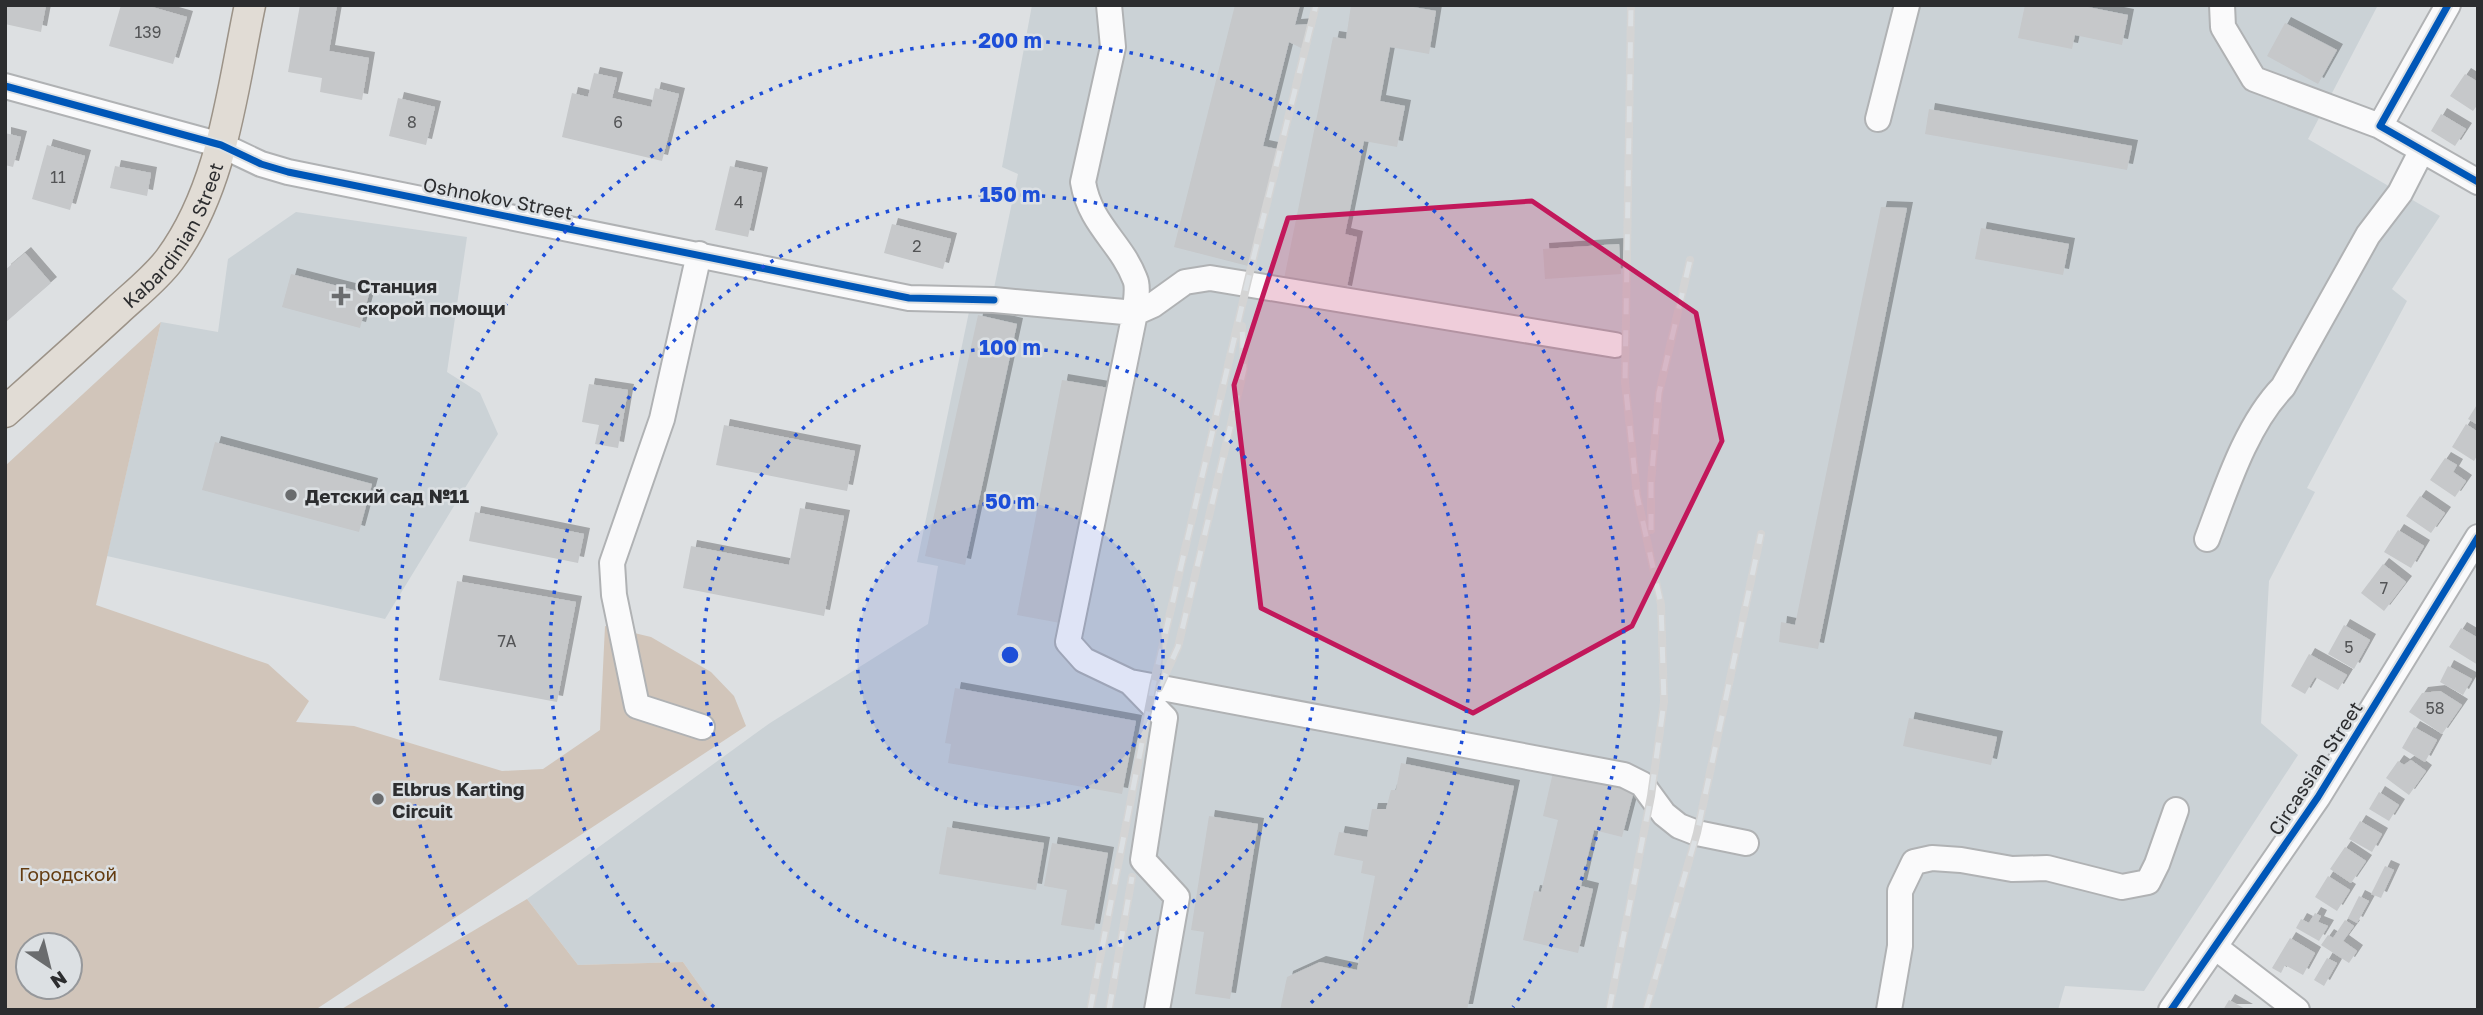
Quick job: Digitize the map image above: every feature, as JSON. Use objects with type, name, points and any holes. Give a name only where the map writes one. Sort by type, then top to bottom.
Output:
[{"type":"main road","name":"Kabardinian Street","points":[[5,412],[169,260],[202,199],[220,145],[250,5]]},
{"type":"street","points":[[1108,5],[1113,47],[1083,182],[1086,200],[1098,224],[1121,254],[1137,282],[1135,313],[1068,642],[1084,660],[1129,682],[1624,775],[1642,784],[1664,814],[1679,826],[1746,843]]},
{"type":"street","points":[[1878,119],[1907,5]]},
{"type":"street","points":[[2222,5],[2223,27],[2255,79],[2380,126],[2478,182]]},
{"type":"street","points":[[2380,126],[2448,5]]},
{"type":"street","name":"Oshnokov Street","points":[[5,86],[220,145],[288,172],[909,298],[994,300],[1135,313]]},
{"type":"street","points":[[2207,539],[2234,470],[2267,404],[2283,387],[2368,235],[2400,193],[2422,150]]},
{"type":"street","points":[[699,254],[662,419],[612,564],[614,596],[637,706],[702,727]]},
{"type":"street","points":[[1135,313],[1153,305],[1185,282],[1210,278],[1615,345]]},
{"type":"street","name":"Circassian Street","points":[[2171,1010],[2318,797],[2478,537]]},
{"type":"street","points":[[1129,682],[1165,718],[1143,860],[1177,897],[1157,1010]]},
{"type":"street","points":[[1889,1010],[1900,946],[1900,891],[1914,862],[1932,858],[2012,869],[2047,868],[2122,887],[2148,882],[2176,810]]},
{"type":"street","points":[[2215,947],[2297,1010]]},
{"type":"highlighted area","points":[[1532,201],[1696,313],[1722,441],[1632,626],[1473,713],[1261,608],[1234,385],[1288,218]]},
{"type":"shaded area","points":[[1032,5],[2378,5],[2308,139],[2440,216],[2392,289],[2407,301],[2307,488],[2315,492],[2269,581],[2261,723],[2298,755],[2144,991],[2065,986],[2058,1010],[717,1010],[683,962],[578,965],[527,899],[770,723],[928,624],[938,566],[917,562],[970,307],[990,307],[1018,174],[1002,167]]},
{"type":"shaded area","name":"Детский сад №11","points":[[296,212],[467,237],[447,372],[480,393],[498,434],[385,619],[107,556],[161,322],[218,332],[228,259]]},
{"type":"green space","name":"Elbrus Karting Circuit","points":[[161,322],[96,605],[268,664],[309,701],[296,722],[354,726],[502,771],[543,769],[600,730],[605,626],[651,637],[711,672],[734,696],[746,726],[315,1010],[5,1010],[5,466]]},
{"type":"green space","points":[[527,899],[578,965],[683,962],[717,1010],[340,1010]]},
{"type":"building","points":[[5,5],[46,5],[41,32],[5,24]]},
{"type":"building","points":[[121,5],[145,5],[187,17],[173,64],[109,46]]},
{"type":"building","points":[[300,5],[337,5],[329,51],[369,58],[362,100],[320,92],[322,78],[288,72]]},
{"type":"building","points":[[1235,5],[1300,5],[1295,25],[1309,24],[1303,49],[1289,42],[1263,146],[1277,149],[1248,266],[1174,247]]},
{"type":"building","points":[[1351,5],[1402,5],[1436,11],[1429,54],[1390,47],[1380,101],[1405,106],[1397,147],[1364,141],[1345,234],[1357,237],[1346,292],[1284,279],[1333,37],[1346,39]]},
{"type":"building","points":[[2025,5],[2078,5],[2128,15],[2122,45],[2075,35],[2072,49],[2018,38]]},
{"type":"building","points":[[2285,23],[2337,50],[2318,84],[2267,56]]},
{"type":"building","points":[[594,73],[617,78],[612,98],[651,107],[655,88],[679,94],[662,161],[562,137],[572,93],[588,97]]},
{"type":"building","points":[[2465,74],[2478,82],[2478,104],[2473,111],[2450,96]]},
{"type":"building","points":[[398,98],[435,107],[426,145],[389,136]]},
{"type":"building","points":[[1929,109],[2132,146],[2127,170],[1925,134]]},
{"type":"building","points":[[2441,114],[2466,129],[2455,146],[2431,131]]},
{"type":"building","points":[[5,133],[21,137],[13,167],[5,165]]},
{"type":"building","points":[[47,145],[85,156],[70,210],[32,199]]},
{"type":"building","points":[[115,166],[151,173],[147,196],[110,188]]},
{"type":"building","points":[[730,166],[762,173],[748,237],[715,230]]},
{"type":"building","points":[[1881,207],[1907,208],[1818,649],[1779,642],[1781,622],[1795,625]]},
{"type":"building","points":[[892,224],[951,239],[943,269],[884,253]]},
{"type":"building","points":[[1981,228],[2069,244],[2063,275],[1975,259]]},
{"type":"building","points":[[1619,244],[1621,274],[1545,279],[1543,249]]},
{"type":"building","points":[[25,253],[51,283],[5,323],[5,270]]},
{"type":"building","points":[[291,274],[369,294],[360,328],[282,307]]},
{"type":"building","points":[[978,315],[1017,324],[965,565],[925,556]]},
{"type":"building","points":[[1062,380],[1115,389],[1071,625],[1017,615]]},
{"type":"building","points":[[589,384],[628,390],[618,448],[595,444],[599,425],[582,422]]},
{"type":"building","points":[[2478,403],[2478,425],[2468,419]]},
{"type":"building","points":[[2466,424],[2478,432],[2478,454],[2474,461],[2452,447]]},
{"type":"building","points":[[724,425],[855,451],[847,491],[716,465]]},
{"type":"building","points":[[215,442],[372,484],[359,532],[202,490]]},
{"type":"building","points":[[2445,458],[2457,465],[2453,472],[2466,481],[2455,497],[2430,480]]},
{"type":"building","points":[[2420,496],[2445,513],[2431,533],[2406,516]]},
{"type":"building","points":[[800,508],[844,516],[824,616],[683,588],[691,546],[789,565]]},
{"type":"building","points":[[475,512],[584,534],[578,563],[469,541]]},
{"type":"building","points":[[2398,530],[2424,546],[2411,568],[2384,552]]},
{"type":"building","points":[[2383,564],[2406,582],[2384,611],[2361,593]]},
{"type":"building","points":[[457,581],[576,602],[557,702],[439,680]]},
{"type":"building","points":[[2344,625],[2370,640],[2354,669],[2328,654]]},
{"type":"building","points":[[2461,628],[2478,638],[2478,665],[2449,647]]},
{"type":"building","points":[[2309,654],[2347,675],[2338,690],[2315,677],[2305,694],[2291,686]]},
{"type":"building","points":[[2448,666],[2472,679],[2463,695],[2440,682]]},
{"type":"building","points":[[955,688],[1136,721],[1122,794],[948,763],[951,744],[945,743]]},
{"type":"building","points":[[2440,691],[2462,705],[2442,734],[2409,712],[2422,693]]},
{"type":"building","points":[[1909,718],[1997,737],[1991,765],[1903,746]]},
{"type":"building","points":[[2414,727],[2437,740],[2425,762],[2402,748]]},
{"type":"building","points":[[2411,760],[2426,771],[2409,795],[2386,778],[2398,761],[2404,765]]},
{"type":"building","points":[[1401,763],[1514,786],[1467,1010],[1280,1010],[1287,977],[1320,962],[1357,970],[1375,876],[1361,873],[1363,861],[1334,855],[1339,832],[1367,837],[1372,809],[1386,809],[1391,790],[1396,790]]},
{"type":"building","points":[[1554,768],[1635,787],[1622,837],[1594,830],[1581,886],[1593,889],[1578,953],[1523,940],[1534,891],[1541,892],[1558,820],[1543,816]]},
{"type":"building","points":[[2379,792],[2399,805],[2389,821],[2369,809]]},
{"type":"building","points":[[1209,816],[1258,824],[1230,999],[1195,994],[1204,932],[1191,930]]},
{"type":"building","points":[[2360,821],[2382,834],[2372,852],[2349,839]]},
{"type":"building","points":[[947,827],[1044,843],[1036,890],[939,874]]},
{"type":"building","points":[[1052,843],[1108,853],[1094,930],[1061,925],[1067,890],[1044,886]]},
{"type":"building","points":[[2345,847],[2366,861],[2351,883],[2330,869]]},
{"type":"building","points":[[2385,866],[2394,870],[2381,898],[2371,894]]},
{"type":"building","points":[[2328,876],[2350,890],[2337,911],[2315,897]]},
{"type":"building","points":[[2359,896],[2369,901],[2357,923],[2348,918]]},
{"type":"building","points":[[2315,913],[2321,916],[2318,922],[2328,926],[2319,941],[2296,928],[2301,919],[2309,923]]},
{"type":"building","points":[[2345,920],[2354,926],[2343,941],[2357,951],[2349,963],[2321,945],[2328,935],[2333,938]]},
{"type":"building","points":[[2290,938],[2315,953],[2303,975],[2285,965],[2281,973],[2272,968]]},
{"type":"building","points":[[2327,958],[2337,963],[2324,986],[2314,980]]},
{"type":"building","points":[[2229,1000],[2247,1010],[2223,1010]]},
{"type":"railway","points":[[1090,1010],[1153,686],[1247,284],[1316,5]]},
{"type":"railway","points":[[1609,1010],[1651,796],[1664,702],[1661,604],[1637,495],[1625,382],[1631,5]]},
{"type":"railway","points":[[1651,530],[1651,482],[1659,393],[1690,260]]},
{"type":"railway","points":[[1159,688],[1178,647],[1244,369],[1242,326]]},
{"type":"railway","points":[[1646,1010],[1697,833],[1761,534]]},
{"type":"railway","points":[[1109,1010],[1132,877]]},
{"type":"cycle path","points":[[2448,5],[2380,126],[2478,182]]},
{"type":"cycle path","points":[[5,86],[221,145],[261,164],[288,172],[909,298],[994,300]]},
{"type":"cycle path","points":[[2171,1010],[2318,797],[2478,537]]},
{"type":"place","name":"Станция скорой помощи","points":[[341,296]]},
{"type":"place","name":"Детский сад №11","points":[[291,495]]},
{"type":"place","name":"Elbrus Karting Circuit","points":[[378,799]]},
{"type":"park label","name":"Городской","points":[[68,873]]}]
